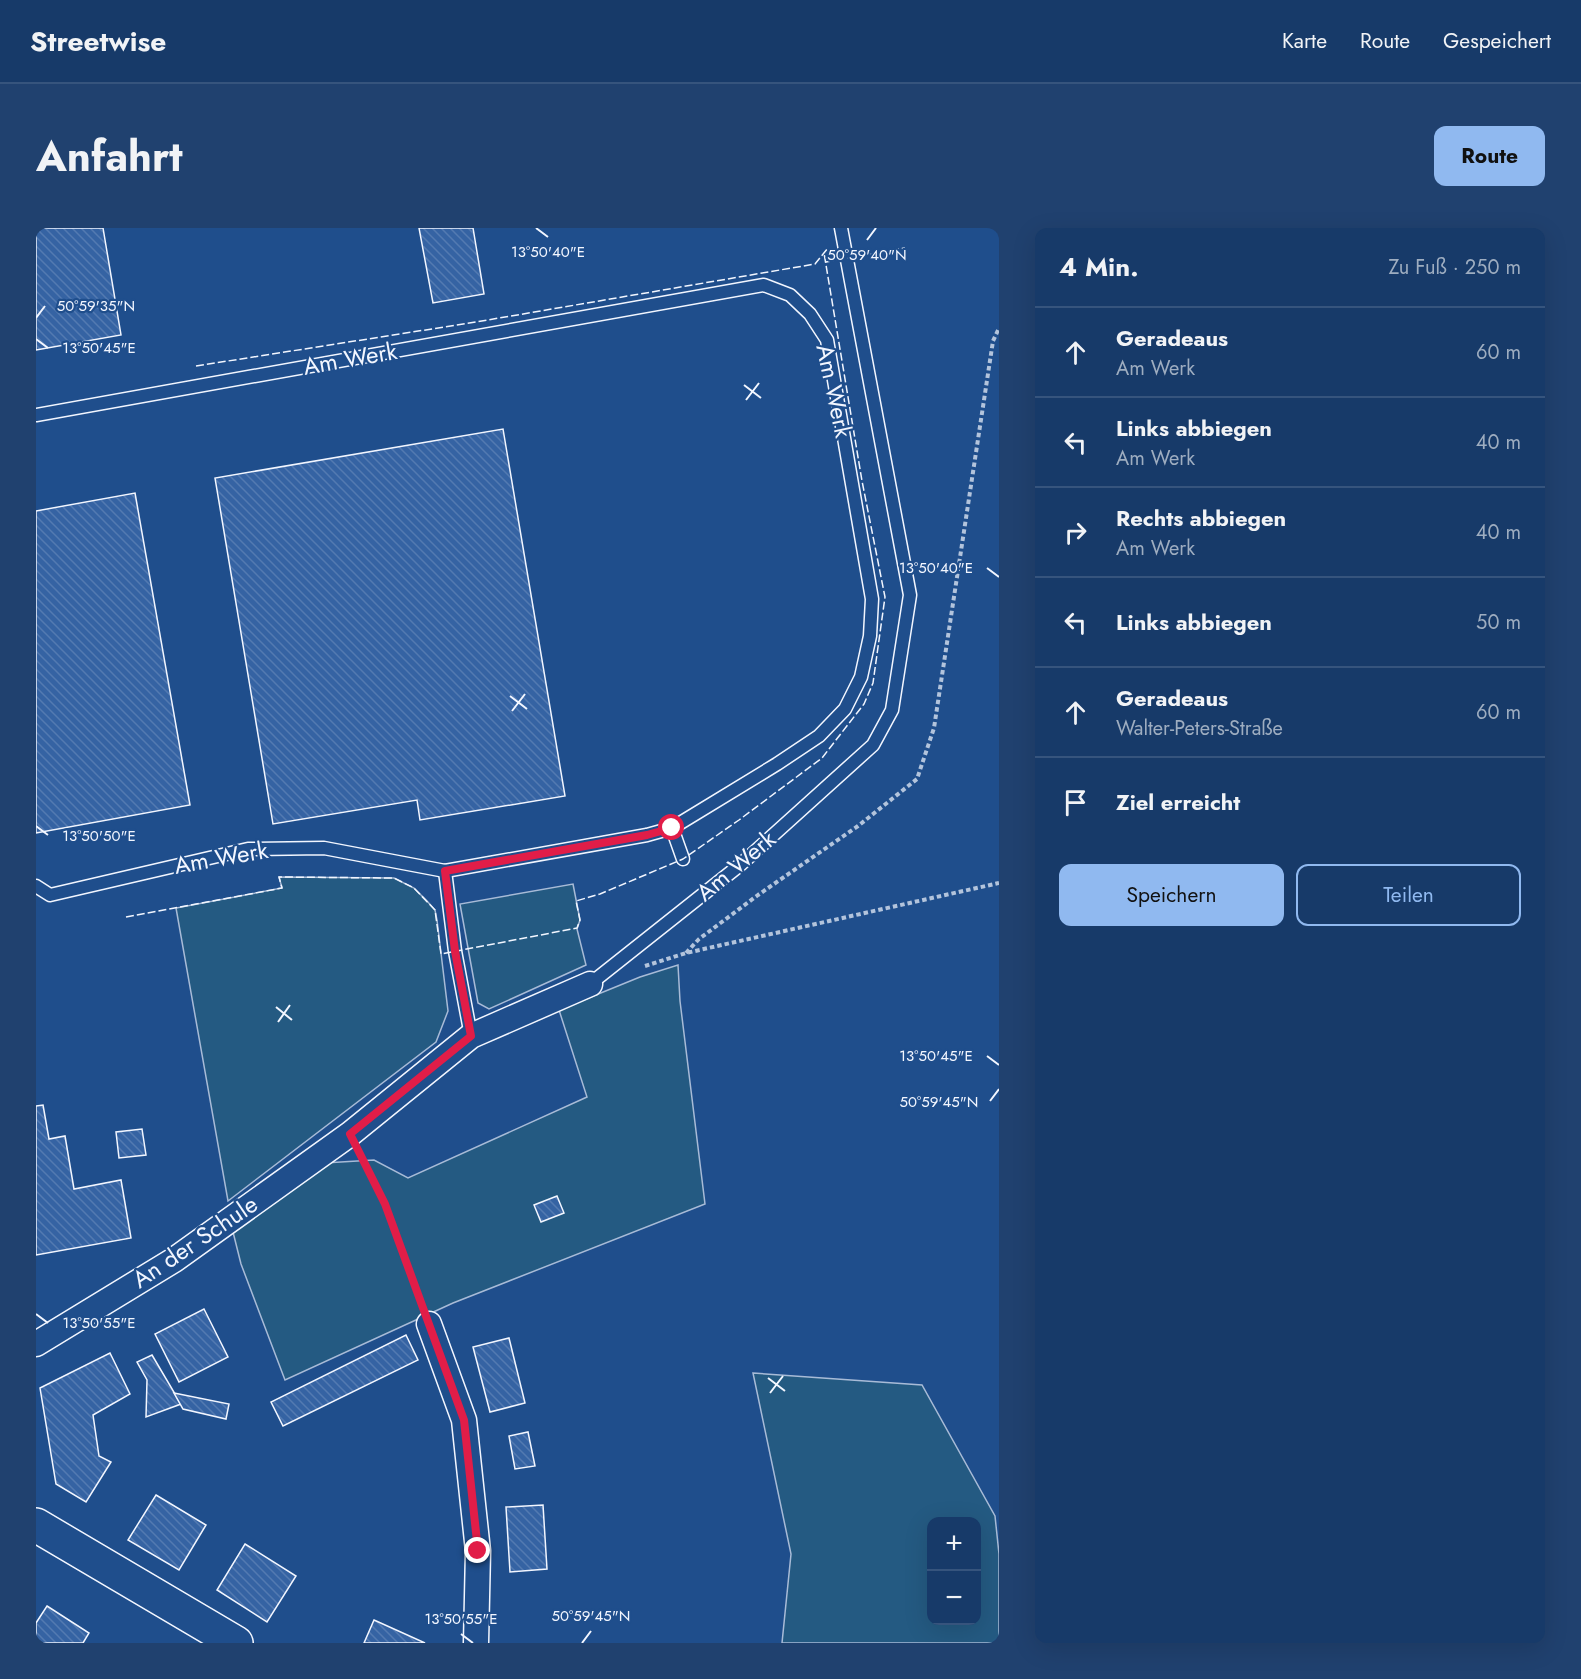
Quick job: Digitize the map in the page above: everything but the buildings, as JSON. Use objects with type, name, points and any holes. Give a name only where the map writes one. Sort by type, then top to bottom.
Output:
[{"type":"street","name":"Am Werk","points":[[350,1134],[471,1036],[590,984]]},
{"type":"street","name":"An der Schule","points":[[36,1344],[174,1260],[350,1134]]},
{"type":"street","points":[[429,1324],[464,1420],[478,1551],[476,1643]]},
{"type":"street","points":[[36,1525],[236,1643]]},
{"type":"lane","name":"Am Werk","points":[[590,984],[740,865],[873,745],[892,710],[910,595],[841,228]]},
{"type":"lane","name":"Am Werk","points":[[36,415],[764,285],[790,295],[810,314],[826,340],[872,599],[870,636],[861,677],[845,709],[819,736],[672,828],[647,835],[445,871],[324,848],[248,849],[50,895],[36,886]]},
{"type":"lane","points":[[672,828],[683,859]]},
{"type":"lane","points":[[445,871],[455,951],[471,1036]]},
{"type":"path","points":[[644,967],[686,954],[999,883]]},
{"type":"path","points":[[350,1134],[385,1204],[429,1324]]},
{"type":"shaded area","points":[[279,877],[394,878],[414,888],[435,910],[448,1011],[436,1042],[228,1201],[176,908],[282,888]]},
{"type":"shaded area","points":[[573,884],[580,920],[577,929],[586,965],[489,1009],[478,1003],[460,904]]},
{"type":"shaded area","points":[[678,965],[680,1001],[705,1204],[453,1303],[285,1380],[241,1264],[233,1232],[324,1163],[374,1160],[408,1178],[587,1097],[559,1010],[640,977]]},
{"type":"shaded area","points":[[753,1373],[922,1385],[995,1516],[999,1554],[999,1643],[782,1643],[791,1554]]},
{"type":"fence","points":[[196,366],[476,322],[815,264],[828,248]]},
{"type":"fence","points":[[826,262],[905,248]]},
{"type":"fence","points":[[126,917],[282,888],[279,877],[394,878],[414,888],[435,910],[441,954],[577,928],[580,920],[576,901],[600,894],[683,859],[822,758],[864,704],[873,683],[885,597],[862,481],[824,253]]},
{"type":"route","points":[[478,1551],[464,1420],[385,1204],[350,1134],[471,1036],[455,951],[445,871],[647,835],[672,828]]}]
